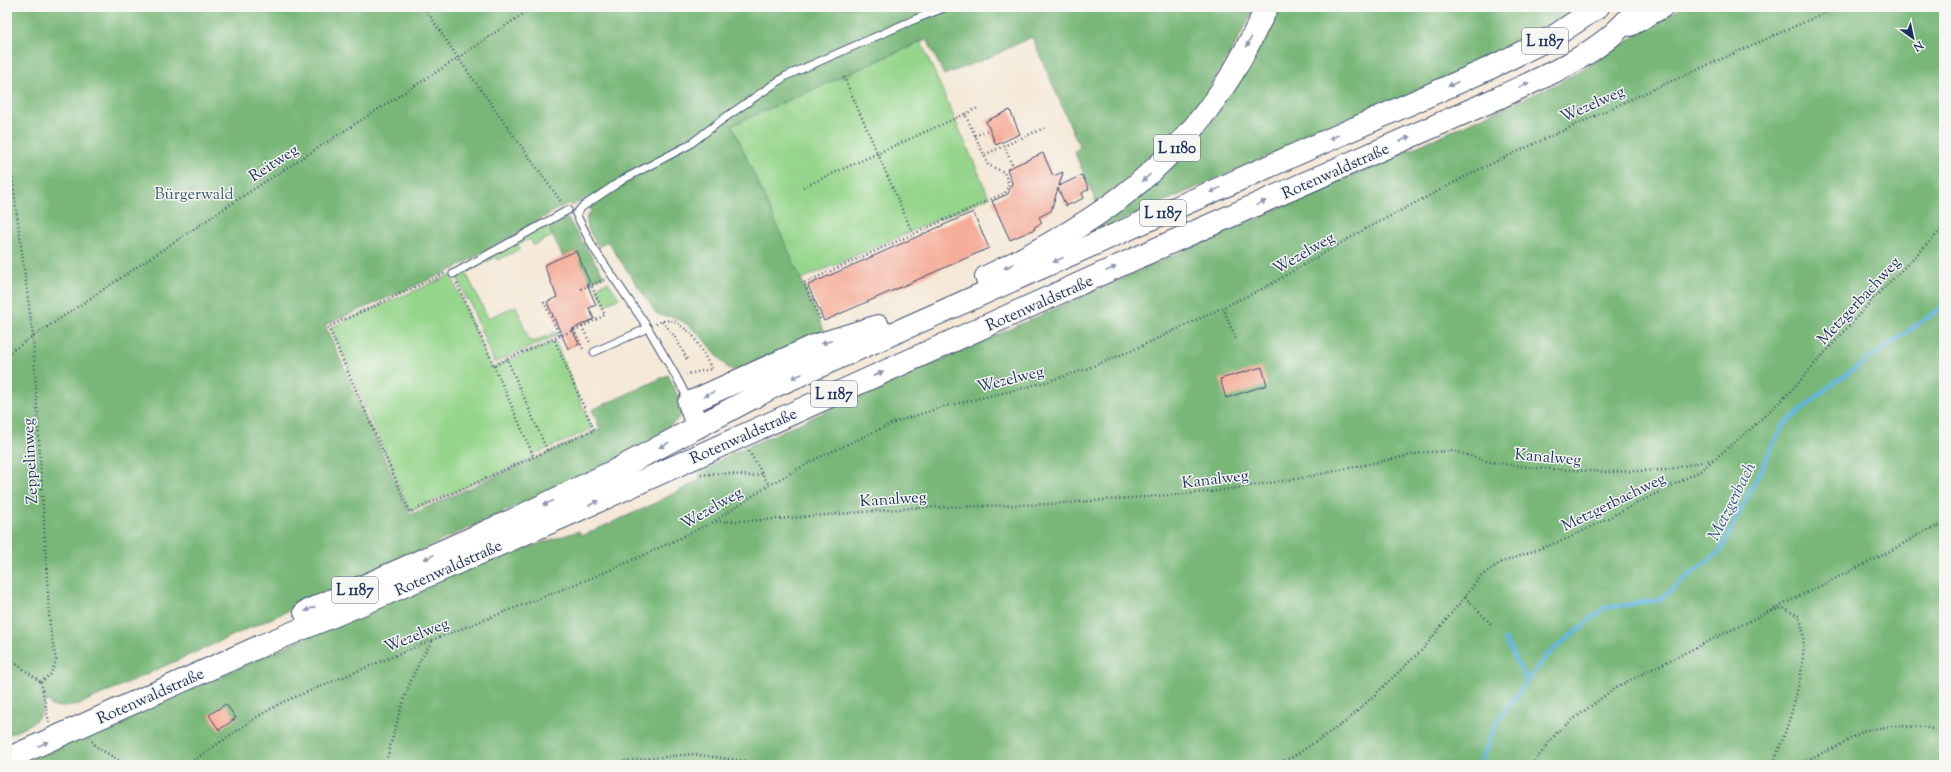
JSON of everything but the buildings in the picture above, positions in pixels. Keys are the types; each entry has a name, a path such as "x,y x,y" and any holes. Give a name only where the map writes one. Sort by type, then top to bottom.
{"highway":[{"name":"L 1180","path":"837,359 878,326 966,286 1043,248 1105,210 1147,178 1189,134 1220,93 1233,73 1267,7"},
{"name":"Rotenwaldstraße","path":"7,744 508,522 614,471 775,386 1488,69 1552,37 1598,7"},
{"name":"Rotenwaldstraße","path":"7,760 263,645 374,599 565,516 1174,241 1498,98 1572,61 1612,35 1641,7"},
{"path":"1612,35 1662,7"},
{"path":"690,403 814,346 878,326"},
{"name":"Rotenwaldstraße","path":"690,403 698,426"}],"lane":[{"path":"690,403 648,328 594,249 577,219 576,214 582,207 624,179 689,145 723,119 786,76 944,8"},
{"path":"453,274 556,215 568,210"},
{"path":"594,352 648,328"}],"path":[{"path":"424,7 458,58 568,210"},
{"name":"Reitweg","path":"7,354 243,196 458,58 533,7"},
{"name":"Wezelweg","path":"187,765 256,717 283,702 435,639 615,568 713,522 768,485 818,458 893,423 942,407 1016,390 1084,370 1135,349 1223,308 1305,266 1405,207 1480,169 1627,101 1838,7"},
{"path":"844,77 913,234"},
{"path":"803,187 978,108"},
{"path":"820,319 804,283 1005,193 1009,184 1004,172 988,165 965,114"},
{"path":"984,155 1046,127"},
{"path":"975,136 988,130"},
{"name":"Zeppelinweg","path":"7,138 33,337 50,620 56,660 51,674 41,682"},
{"path":"1004,145 1012,165"},
{"name":"Metzgerbachweg","path":"1273,765 1293,757 1348,720 1423,649 1481,576 1500,563 1569,538 1700,471 1715,459 1746,433 1789,393 1874,298 1944,227"},
{"path":"534,457 452,271 328,327 410,512 534,457 547,450 594,430 554,339"},
{"path":"494,366 605,316 591,285 581,289"},
{"path":"544,302 560,336"},
{"path":"1223,308 1236,339"},
{"path":"648,328 661,321 673,320 692,334 712,369 689,372 677,378"},
{"path":"661,321 678,341 688,362"},
{"path":"574,330 583,349 591,345 582,327"},
{"path":"507,359 547,450"},
{"path":"748,450 768,485"},
{"name":"Kanalweg","path":"713,522 764,520 912,508 1051,504 1210,492 1302,478 1426,452 1454,451 1490,462 1536,468 1606,472 1666,470 1715,459"},
{"path":"704,475 719,473 752,476 762,474"},
{"path":"1532,765 1558,731 1616,687 1885,554 1926,531 1944,524"},
{"path":"1465,597 1492,625"},
{"path":"1767,612 1783,608 1799,616 1804,629 1804,660 1786,730 1773,765"},
{"path":"384,765 411,683 422,656 435,639"},
{"path":"7,657 41,682 50,725"},
{"path":"1796,765 1842,744 1865,730 1893,726 1924,727 1944,732"},
{"path":"80,727 97,747 126,765"},
{"path":"605,765 625,761 692,754 774,765"}],"green space":[{"name":"Bürgerwald","path":"7,7 1255,7 1235,46 1213,83 1175,135 1153,158 1097,204 1074,151 1080,148 1032,37 988,58 944,75 927,39 732,125 826,335 737,369 731,370 728,368 704,340 684,322 674,317 656,313 607,241 599,247 588,228 587,215 592,211 584,199 572,206 567,204 454,269 325,325 410,515 600,429 592,410 668,375 682,405 683,412 678,419 661,433 613,462 299,606 82,703 59,707 51,706 49,701 43,703 43,709 36,720 31,724 7,735"},
{"path":"1277,7 1583,7 1568,17 1494,57 1081,238 1122,211 1151,187 1182,158 1209,125"},
{"path":"1682,7 1944,7 1944,765 17,765 469,566 579,531 581,536 645,508 700,480 699,472 731,454 1554,85 1591,64"},
{"path":"921,42 989,197 800,280 732,125"},
{"path":"564,216 568,219 604,276 590,282 576,251 563,257 547,224"},
{"path":"547,224 553,236 533,245 530,239 518,244 520,249 498,260 496,257 466,273 488,318 516,306 529,340 533,342 556,332 558,335 494,363 469,300 467,300 456,275"},
{"path":"451,275 491,368 555,341 592,429 532,455 533,458 410,511 331,327"},
{"path":"608,282 619,298 605,305 597,288"}],"waterway":[{"name":"Metzgerbach","path":"1479,765 1498,720 1547,655 1604,608 1659,600 1721,550 1782,427 1827,388 1944,306"},
{"path":"1505,639 1527,681"}]}
